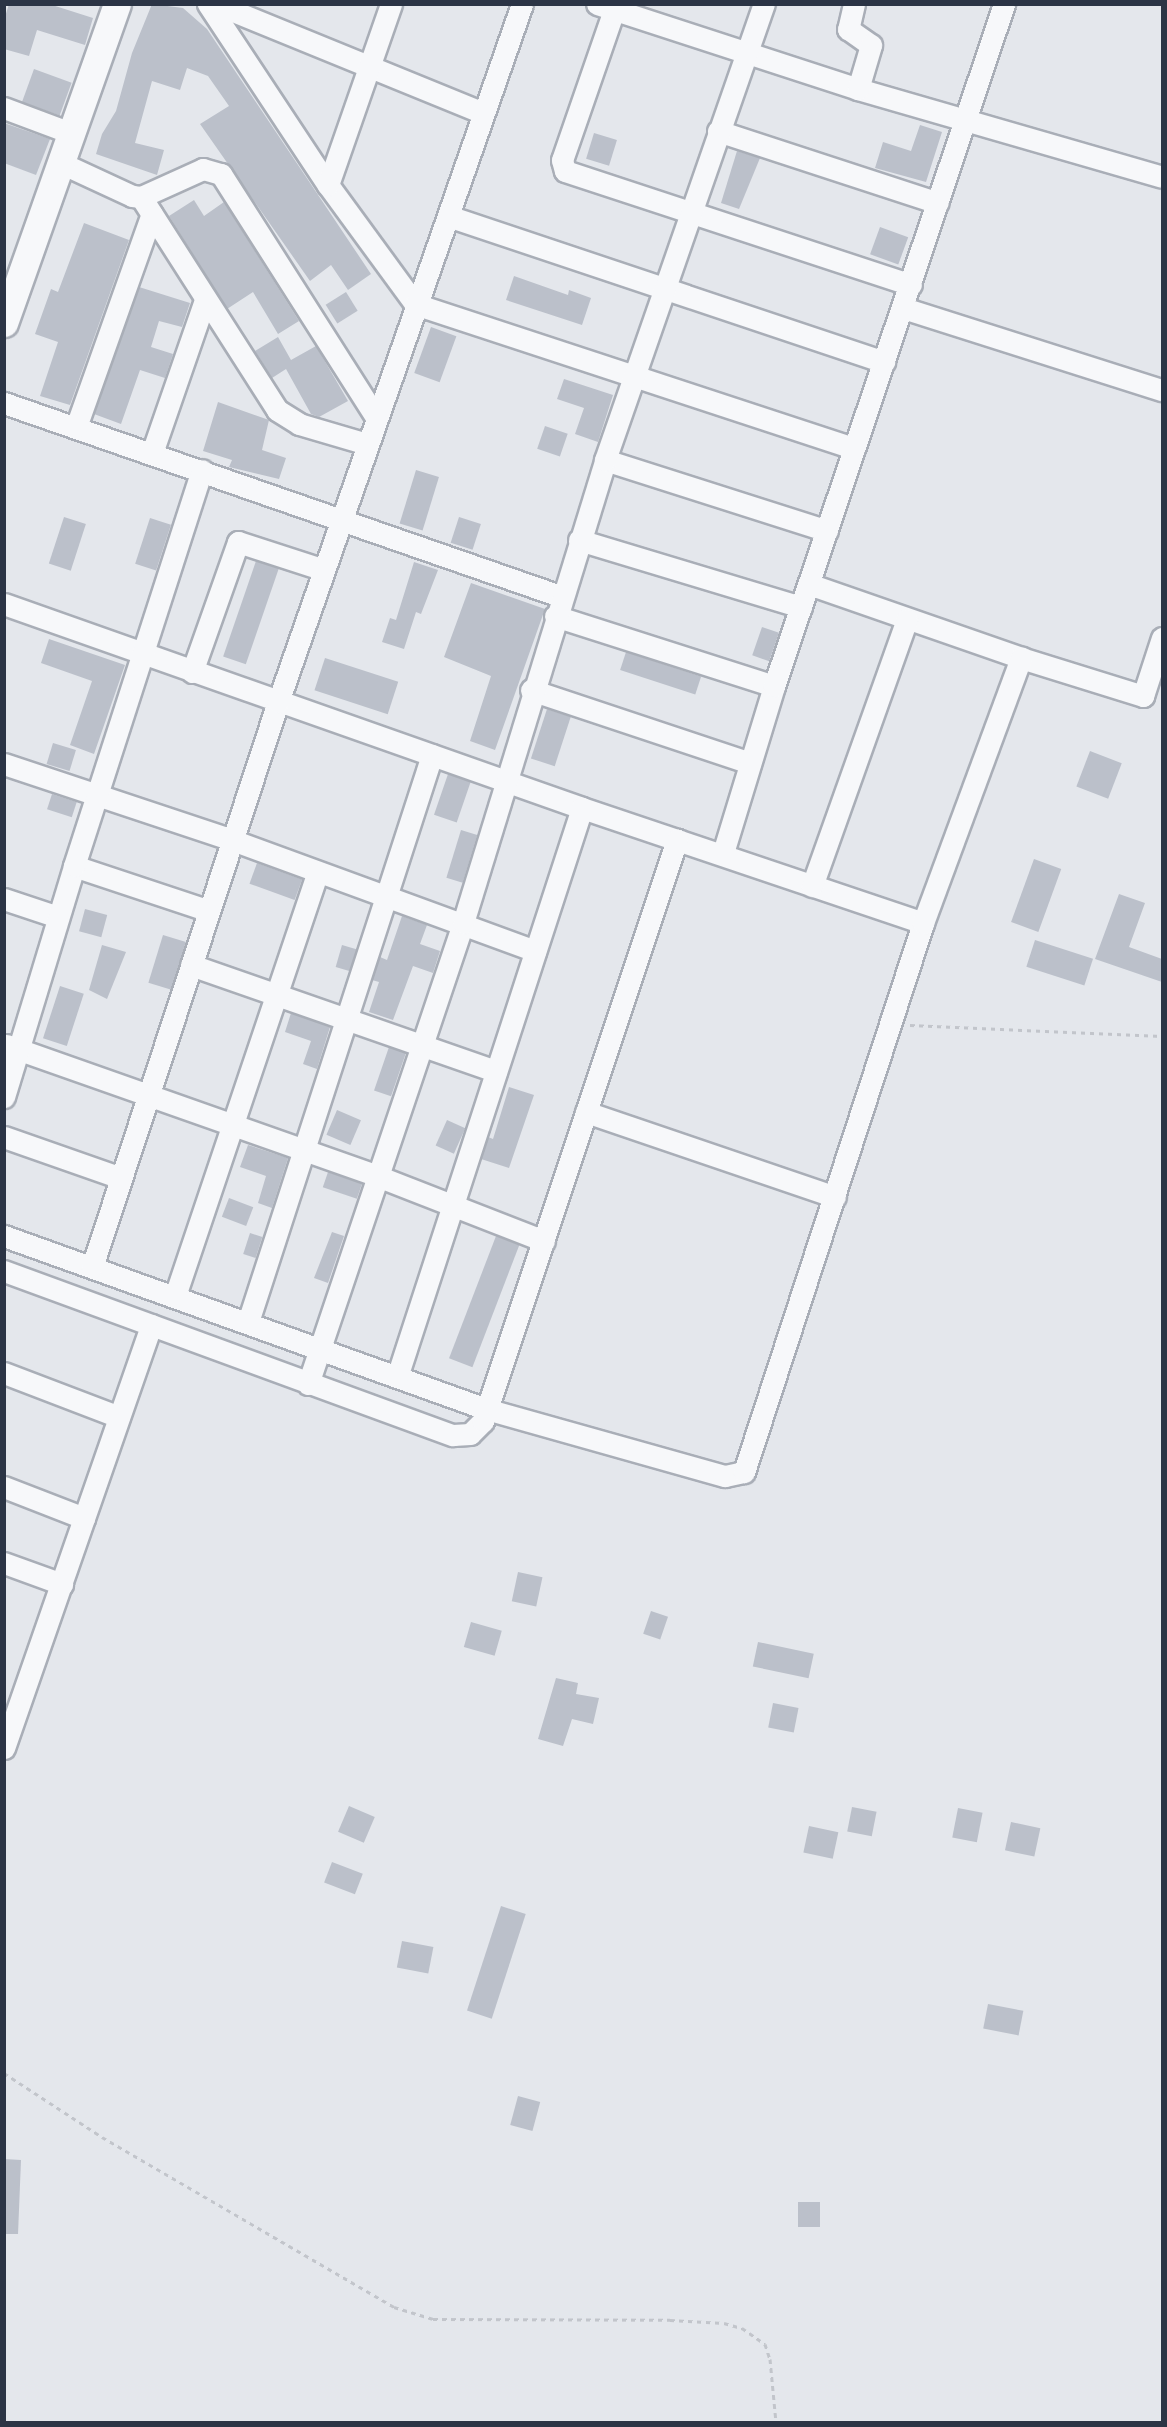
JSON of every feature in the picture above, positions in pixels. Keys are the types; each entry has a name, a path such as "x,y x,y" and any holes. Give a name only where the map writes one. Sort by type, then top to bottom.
{"street":[{"path":"328,185 391,4"},
{"path":"92,1267 278,702 415,304 522,4"},
{"path":"308,1384 380,1177 463,923 531,690 605,460 689,213 764,4"},
{"path":"854,4 848,29 871,45 858,89"},
{"path":"723,853 774,686 967,122 1004,4"},
{"path":"7,308 116,5"},
{"path":"216,5 483,113"},
{"path":"216,5 328,185 415,304 633,378 854,448"},
{"path":"911,285 689,213 562,167 605,7 747,55 858,89 1162,177"},
{"path":"4,108 71,133"},
{"path":"718,131 938,203"},
{"path":"61,163 146,205 277,410 299,424 367,444"},
{"path":"76,427 146,205 203,169 221,174 376,417"},
{"path":"448,216 884,362"},
{"path":"152,453 205,300"},
{"path":"903,308 1162,390"},
{"path":"4,403 341,520 557,606 774,686"},
{"path":"605,460 827,531"},
{"path":"4,1097 11,1047 58,918 202,470"},
{"path":"579,540 801,607"},
{"path":"192,672 238,542 324,570"},
{"path":"809,584 1021,658 1143,696 1162,638"},
{"path":"4,604 143,655 582,808 723,853 923,923"},
{"path":"812,886 907,619"},
{"path":"4,1236 486,1409 725,1476 744,1472 923,923 1021,658"},
{"path":"531,690 750,763"},
{"path":"248,1322 432,755"},
{"path":"4,764 232,840 535,951"},
{"path":"397,1377 582,808"},
{"path":"4,1271 308,1384 453,1435 463,1437 476,1429 486,1409 544,1241 677,840"},
{"path":"74,866 209,911"},
{"path":"175,1296 318,872"},
{"path":"4,899 58,918"},
{"path":"191,965 496,1071"},
{"path":"11,1047 233,1128 380,1177 544,1241"},
{"path":"586,1112 835,1197"},
{"path":"4,1137 121,1178"},
{"path":"4,1748 151,1325"},
{"path":"4,1373 119,1417"},
{"path":"4,1487 84,1518"},
{"path":"4,1563 62,1584"}],"path":[{"path":"891,1024 1162,1036"},
{"path":"4,2073 122,2149 394,2307 433,2319 670,2320 724,2323 742,2328 765,2344 770,2359 776,2422"}],"building":[{"path":"9,4 49,4 93,18 85,45 37,30 29,56 4,49 4,20"},
{"path":"152,4 183,8 207,29 371,274 348,290 331,265 310,281 200,124 229,106 208,76 187,68 180,90 152,81 135,143 164,150 157,175 96,154 102,134 116,111 132,53"},
{"path":"34,69 72,83 60,116 22,102"},
{"path":"4,123 50,139 36,175 4,163"},
{"path":"920,125 942,132 926,182 875,168 883,142 911,151"},
{"path":"594,133 617,140 609,166 586,159"},
{"path":"737,151 760,158 739,209 721,203"},
{"path":"194,200 204,216 224,202 299,321 278,334 253,292 227,309 169,216"},
{"path":"84,223 129,240 70,405 40,396 58,342 35,334 51,289 58,292"},
{"path":"880,227 908,237 898,265 870,254"},
{"path":"514,276 568,295 569,290 591,298 582,325 506,300"},
{"path":"139,287 190,303 182,327 159,321 151,347 173,354 165,378 140,370 121,424 94,414"},
{"path":"346,292 358,311 337,323 326,305"},
{"path":"431,327 456,336 440,382 414,373"},
{"path":"278,337 291,360 316,346 348,401 319,417 311,414 286,369 272,378 255,351"},
{"path":"564,379 613,395 598,442 575,434 584,408 557,399"},
{"path":"218,402 269,420 262,450 286,458 279,479 229,467 232,460 203,451"},
{"path":"545,426 568,434 560,457 537,449"},
{"path":"416,470 439,477 423,531 400,524"},
{"path":"64,517 86,524 71,571 49,564"},
{"path":"459,517 481,524 473,550 451,543"},
{"path":"150,518 171,525 156,570 135,564"},
{"path":"256,561 279,569 246,664 223,656"},
{"path":"414,562 438,570 421,614 416,612 404,649 382,642 390,618 396,620"},
{"path":"471,583 545,609 495,750 470,741 491,676 444,657"},
{"path":"762,627 779,633 769,661 752,655"},
{"path":"49,639 125,665 94,754 70,745 92,681 41,663"},
{"path":"626,652 701,676 695,694 620,670"},
{"path":"325,658 398,682 388,714 314,690"},
{"path":"547,709 571,717 555,766 531,758"},
{"path":"53,743 76,750 70,771 47,764"},
{"path":"1090,751 1122,763 1108,799 1076,786"},
{"path":"448,774 471,782 457,822 434,815"},
{"path":"52,794 77,802 72,817 47,809"},
{"path":"461,830 477,835 463,883 446,878"},
{"path":"1034,859 1061,869 1038,932 1011,922"},
{"path":"257,863 302,879 295,900 249,884"},
{"path":"1119,894 1145,903 1129,947 1162,959 1162,982 1095,959"},
{"path":"85,909 107,915 101,937 79,931"},
{"path":"402,916 427,925 420,944 440,951 433,973 413,966 393,1020 369,1012 379,982 372,980 380,957 387,960"},
{"path":"163,935 186,942 171,990 148,983"},
{"path":"1035,940 1093,959 1084,985 1026,967"},
{"path":"102,945 126,952 107,999 89,990"},
{"path":"342,945 356,949 350,971 336,967"},
{"path":"60,986 84,994 67,1046 43,1038"},
{"path":"291,1013 330,1027 317,1069 303,1064 311,1041 285,1032"},
{"path":"389,1047 406,1053 391,1096 374,1090"},
{"path":"509,1087 534,1095 509,1168 481,1159 488,1137 493,1139"},
{"path":"337,1110 361,1120 350,1145 326,1135"},
{"path":"447,1120 465,1128 454,1154 436,1146"},
{"path":"248,1145 288,1158 272,1208 258,1203 266,1176 240,1167"},
{"path":"328,1172 362,1184 357,1199 323,1187"},
{"path":"229,1198 253,1207 246,1226 222,1217"},
{"path":"332,1232 344,1236 328,1283 314,1278"},
{"path":"250,1233 262,1237 256,1258 243,1254"},
{"path":"496,1236 519,1245 472,1367 449,1358"},
{"path":"518,1572 542,1577 536,1607 512,1601"},
{"path":"651,1611 668,1617 660,1640 643,1634"},
{"path":"471,1622 502,1631 495,1656 464,1647"},
{"path":"758,1642 814,1654 809,1678 753,1666"},
{"path":"556,1678 578,1683 576,1694 599,1698 593,1724 572,1719 563,1746 538,1739"},
{"path":"773,1703 799,1708 794,1733 768,1728"},
{"path":"349,1806 375,1817 364,1843 338,1832"},
{"path":"852,1807 877,1812 872,1836 847,1832"},
{"path":"958,1808 983,1813 977,1842 952,1837"},
{"path":"1011,1822 1040,1828 1034,1857 1005,1850"},
{"path":"809,1826 838,1832 833,1859 803,1852"},
{"path":"332,1862 363,1874 355,1894 324,1883"},
{"path":"501,1906 526,1914 492,2019 467,2011"},
{"path":"402,1941 433,1947 428,1974 397,1968"},
{"path":"988,2004 1023,2011 1019,2035 983,2029"},
{"path":"518,2096 540,2102 532,2131 510,2125"},
{"path":"4,2159 21,2160 18,2234 4,2234"},
{"path":"798,2202 820,2202 820,2227 798,2227"}]}
